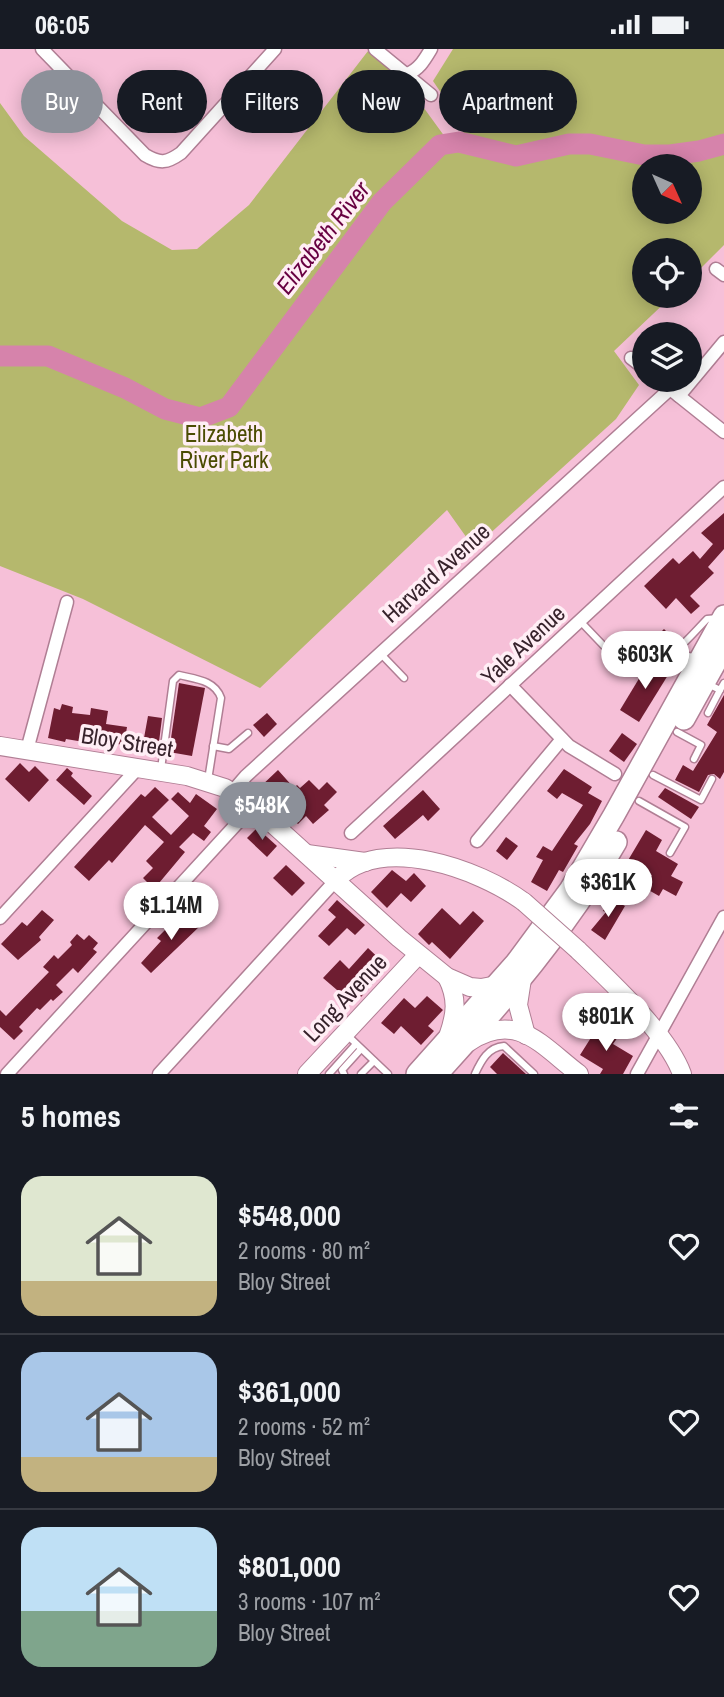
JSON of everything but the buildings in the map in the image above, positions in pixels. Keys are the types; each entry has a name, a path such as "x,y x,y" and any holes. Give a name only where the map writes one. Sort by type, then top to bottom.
{"highway":[{"path":"437,1074 452,1046 531,944 579,876 724,617"},
{"path":"417,1074 452,1046 522,979 586,893 677,732 716,685 724,647"}],"street":[{"path":"42,49 145,155 156,162 168,162 181,153 275,49"},
{"path":"375,49 402,70"},
{"path":"415,70 432,49"},
{"path":"425,90 431,95"},
{"name":"Harvard Avenue","path":"702,364 724,342"},
{"path":"674,392 724,432"},
{"name":"Harvard Avenue","path":"233,791 380,653 674,392"},
{"name":"Yale Avenue","path":"351,833 724,487"},
{"path":"27,750 67,602"},
{"path":"510,685 562,740 586,758 615,774"},
{"path":"477,841 562,740"},
{"name":"Bloy Street","path":"1,747 161,772 208,782 233,791 254,806 418,955 447,977 470,987 497,985"},
{"path":"0,918 138,768"},
{"path":"7,1074 254,806"},
{"path":"307,854 365,862"},
{"path":"159,1074 336,880 348,869 383,859 407,859 452,866 491,882 524,902 578,950 659,1034 682,1074"},
{"path":"637,1074 724,916"},
{"name":"Long Avenue","path":"307,1074 354,1042 418,955"},
{"path":"447,977 456,1003 452,1046 495,1029 509,1028 526,1035 569,1070"},
{"path":"522,979 518,1005 526,1035"}],"lane":[{"path":"580,621 622,665 652,662 675,653 707,619 724,617"},
{"path":"380,653 404,678"},
{"path":"675,653 700,659"},
{"path":"161,772 173,681 179,675 206,681 218,690 220,698 208,782"},
{"path":"708,713 716,685"},
{"path":"677,732 701,745 694,759"},
{"path":"213,746 229,749 248,733"},
{"path":"653,775 701,800 712,779"},
{"path":"639,800 685,827 670,853"},
{"path":"354,1042 388,1074"},
{"path":"344,1074 342,1070 354,1042"},
{"path":"329,1074 354,1042"},
{"path":"475,1074 488,1052 503,1046 534,1074"},
{"path":"361,1074 374,1061"}],"green space":[{"name":"Elizabeth River Park","path":"453,49 724,49 724,245 702,267 702,238 632,238 632,308 659,308 645,322 632,322 632,334 614,351 632,375 632,392 634,392 616,419 474,548 447,510 260,688 83,599 0,566 0,103 24,136 122,221 172,250 197,249 249,205 305,133 323,133 323,109 337,91 337,133 425,133 425,110 439,129 439,133 442,133 453,148 462,133 577,133 577,70 440,70"},
{"name":"Elizabeth River Park","path":"368,51 391,70 353,70"},
{"name":"Elizabeth River Park","path":"439,71 439,90 433,81"}],"waterway":[{"name":"Elizabeth River","path":"0,356 48,356 125,388 165,409 200,418 229,407 382,202 440,145 459,142 516,156 569,144 590,144 644,155 670,155 724,144"}]}
